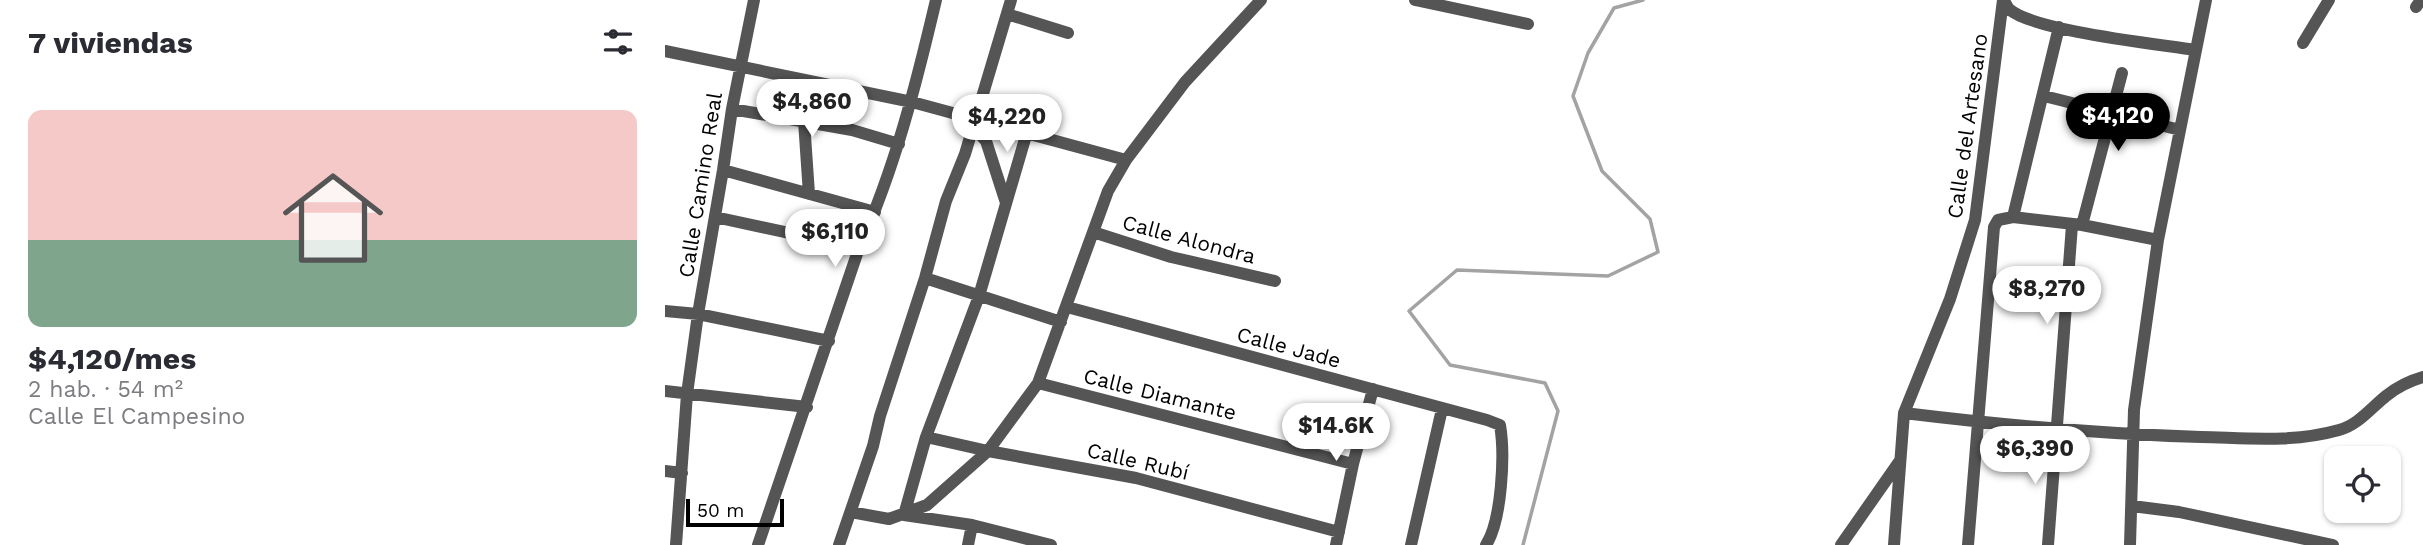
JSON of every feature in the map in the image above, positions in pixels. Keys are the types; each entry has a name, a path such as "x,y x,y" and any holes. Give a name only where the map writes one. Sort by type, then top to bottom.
{"street":[{"name":"Calle Camino Real","path":"675,545 687,394 698,314 731,109 754,0"},
{"path":"758,545 807,407 859,247 875,212 899,144 912,102 936,0"},
{"path":"839,545 873,446 946,201 974,124 1010,0"},
{"path":"851,512 889,519 927,505 988,451 1038,383 1108,191 1126,160 1185,82 1261,0"},
{"path":"1415,0 1528,24"},
{"path":"2003,0 2009,9 2023,17 2059,27 2195,50"},
{"name":"Calle del Artesano","path":"1893,545 1904,413 1950,299 1975,220 2003,0"},
{"path":"2130,545 2133,435 2158,240 2206,0"},
{"path":"2303,43 2329,0"},
{"path":"1007,14 1068,33"},
{"path":"2013,217 2059,27"},
{"path":"665,51 912,102 974,124 1027,132 1126,160"},
{"path":"2048,545 2056,429 2077,225 2122,73"},
{"path":"2044,96 2181,130"},
{"path":"731,109 852,130 899,144"},
{"path":"804,121 809,194"},
{"path":"974,124 986,141 1006,203"},
{"path":"904,515 926,437 979,296 1027,132"},
{"path":"723,170 875,212"},
{"path":"715,217 859,247"},
{"path":"1968,545 1991,234 1998,220 2013,217 2077,225 2158,240"},
{"name":"Calle Alondra","path":"1093,232 1171,257 1275,281"},
{"path":"925,278 1061,323"},
{"name":"Calle Jade","path":"1067,307 1500,425 1503,444 1497,514 1486,545"},
{"path":"665,311 698,314 829,341"},
{"path":"1904,413 2133,435 2280,440 2314,437 2343,429 2406,383 2423,377"},
{"name":"Calle Diamante","path":"1038,383 1353,464"},
{"path":"1338,539 1353,464 1373,389"},
{"path":"665,391 807,407"},
{"path":"1411,545 1442,409"},
{"name":"Calle Rubí","path":"926,437 1136,478 1338,539"},
{"path":"1841,545 1899,462"},
{"path":"665,471 682,473"},
{"path":"2132,506 2179,512 2333,545"},
{"path":"904,515 972,526 1051,545"},
{"path":"968,545 972,526"}],"waterway":[{"path":"1523,545 1558,411 1545,383 1450,365 1409,311 1457,270 1608,276 1658,252 1650,219 1602,171 1573,96 1588,53 1614,8 1643,0"}]}
